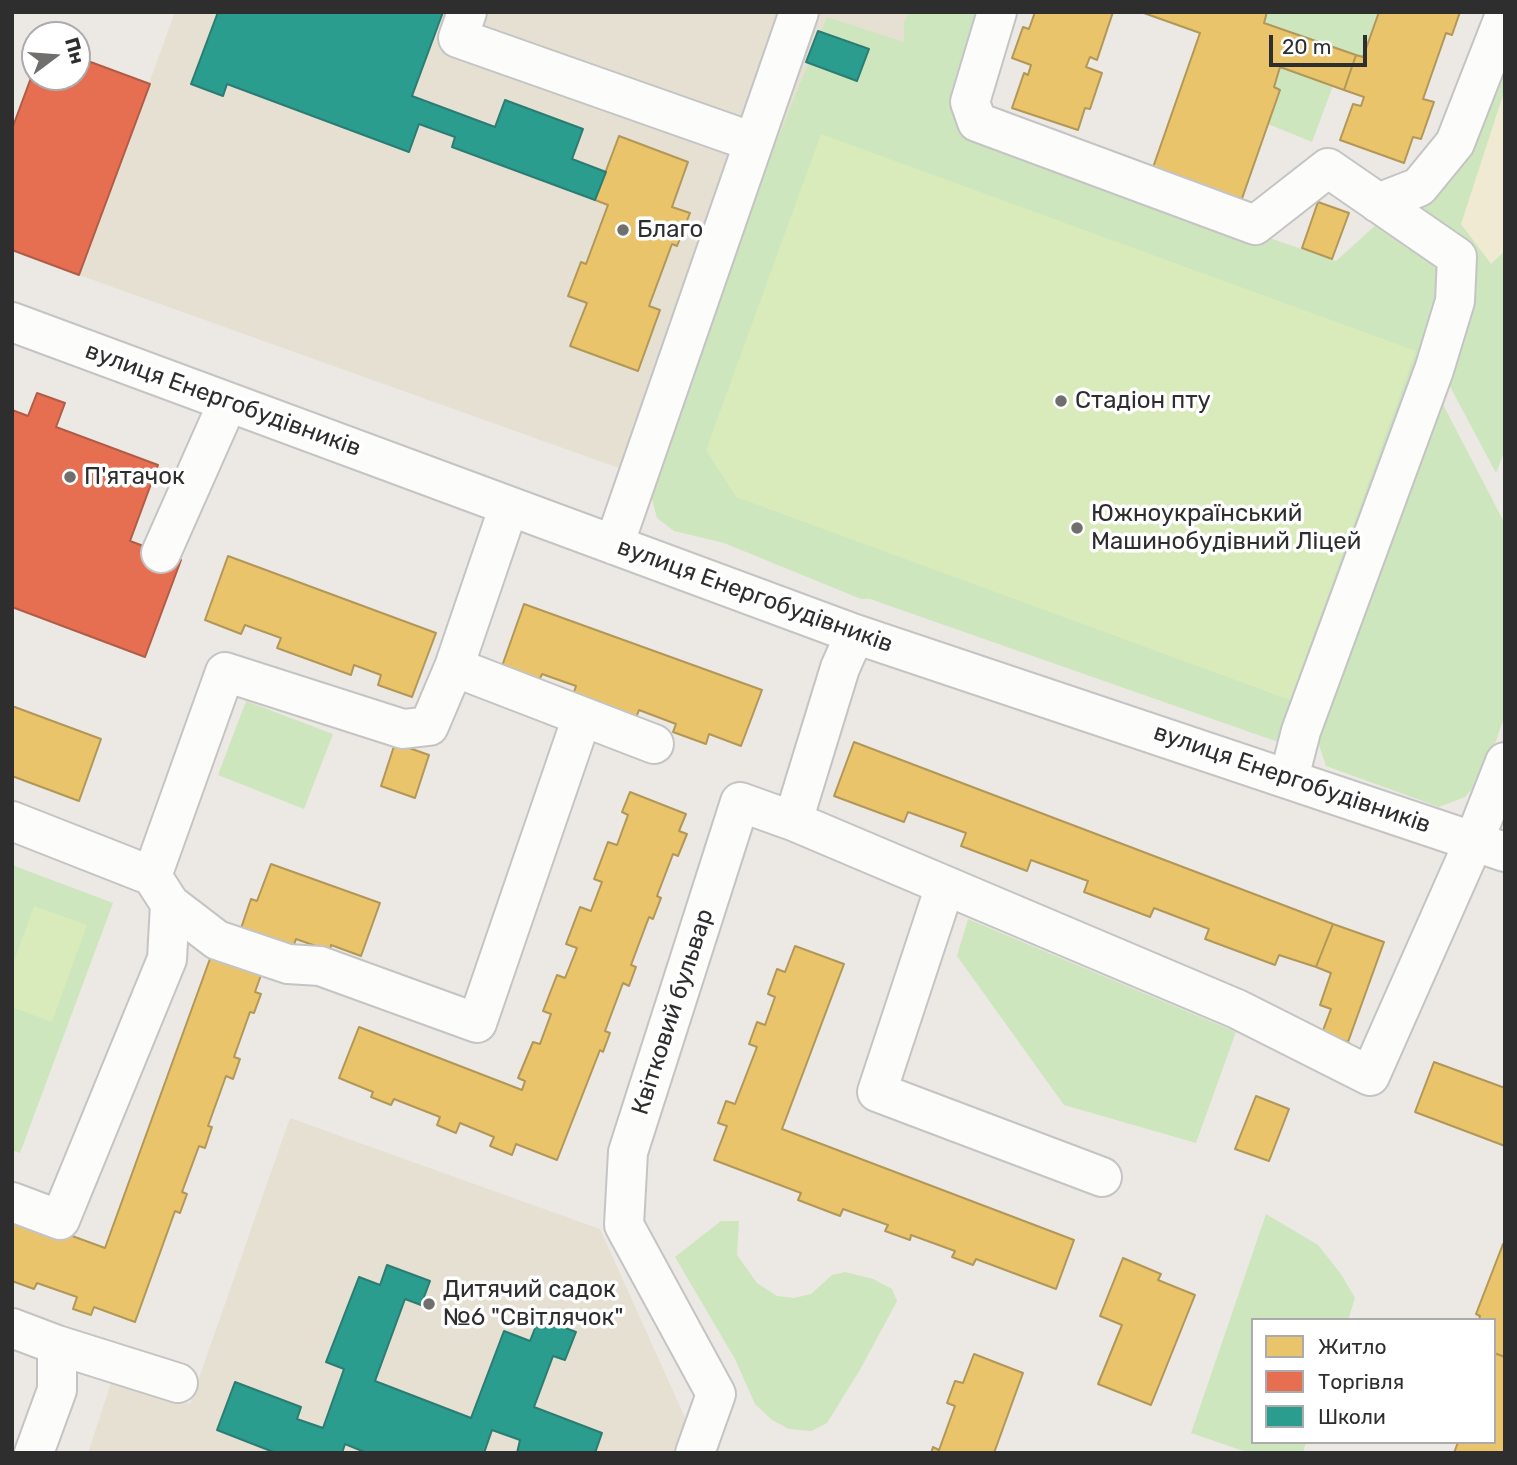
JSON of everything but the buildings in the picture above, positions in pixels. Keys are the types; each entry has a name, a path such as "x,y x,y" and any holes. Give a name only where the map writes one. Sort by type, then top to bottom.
{"street":[{"path":"467,12 458,38 753,142"},
{"path":"614,545 799,12"},
{"path":"997,12 970,102 977,122 1255,225 1328,168 1457,257 1455,301 1301,731 1289,778"},
{"path":"1378,202 1419,187 1455,143 1505,15"},
{"name":"вулиця Енергобудівників","path":"12,322 855,634 1490,846"},
{"path":"162,553 228,402"},
{"path":"12,1202 60,1220 167,959 161,890 225,672 403,729 429,726 454,667 509,506"},
{"path":"855,634 840,668 793,821 1237,1009 1370,1076 1490,846 1505,762"},
{"path":"454,667 654,744"},
{"path":"12,821 161,890 217,940 288,964 320,965 477,1023 582,717"},
{"name":"Квітковий бульвар","path":"695,1453 716,1394 624,1225 628,1152 740,802 793,821"},
{"path":"945,886 877,1092 1102,1177"},
{"path":"12,1328 178,1383"},
{"path":"34,1453 57,1390 57,1345"}],"shaded area":[{"name":"Южноукраїнський Машинобудівний Ліцей","path":"175,12 968,12 916,144 1301,712 79,275"},
{"name":"Дитячий садок №6 \"Світлячок\"","path":"290,1118 600,1229 688,1424 678,1453 88,1453 112,1380 190,1404"}],"green space":[{"name":"Стадіон пту","path":"911,12 1018,12 1001,28 970,102 1123,187 1336,261 1377,224 1449,271 1281,743 870,599 861,599 724,543 674,531 657,518 644,469 827,17 904,42 904,21"},
{"path":"1267,12 1379,12 1363,57 1264,23"},
{"path":"1505,41 1505,450 1496,473 1445,377 1476,265 1464,243 1409,206 1454,175"},
{"path":"1280,67 1333,86 1312,142 1268,124 1280,90 1274,87"},
{"name":"Стадіон пту","path":"821,134 1416,351 1290,700 736,497 706,450"},
{"path":"1436,391 1505,524 1505,715 1484,775 1465,797 1439,807 1326,766 1317,739"},
{"path":"246,701 333,734 304,809 218,775"},
{"path":"12,865 113,903 20,1153 12,1150"},
{"path":"34,906 87,925 52,1022 12,1007 12,967"},
{"path":"968,919 1236,1032 1196,1143 1064,1105 957,956"},
{"path":"1266,1214 1318,1245 1341,1274 1355,1298 1349,1318 1251,1318 1251,1444 1305,1444 1303,1453 1249,1453 1191,1433"},
{"path":"721,1221 739,1221 737,1255 757,1283 777,1296 794,1298 811,1294 832,1275 845,1272 873,1279 892,1289 897,1301 861,1368 827,1423 811,1431 789,1429 772,1420 755,1404 735,1359 675,1257"}],"sand":[{"path":"1505,89 1505,251 1491,264 1461,224"}],"place":[{"name":"Благо","path":"623,230"},
{"name":"Стадіон пту","path":"1061,401"},
{"name":"П'ятачок","path":"70,477"},
{"name":"Южноукраїнський Машинобудівний Ліцей","path":"1077,528"},
{"name":"Дитячий садок №6 \"Світлячок\"","path":"429,1304"}]}
